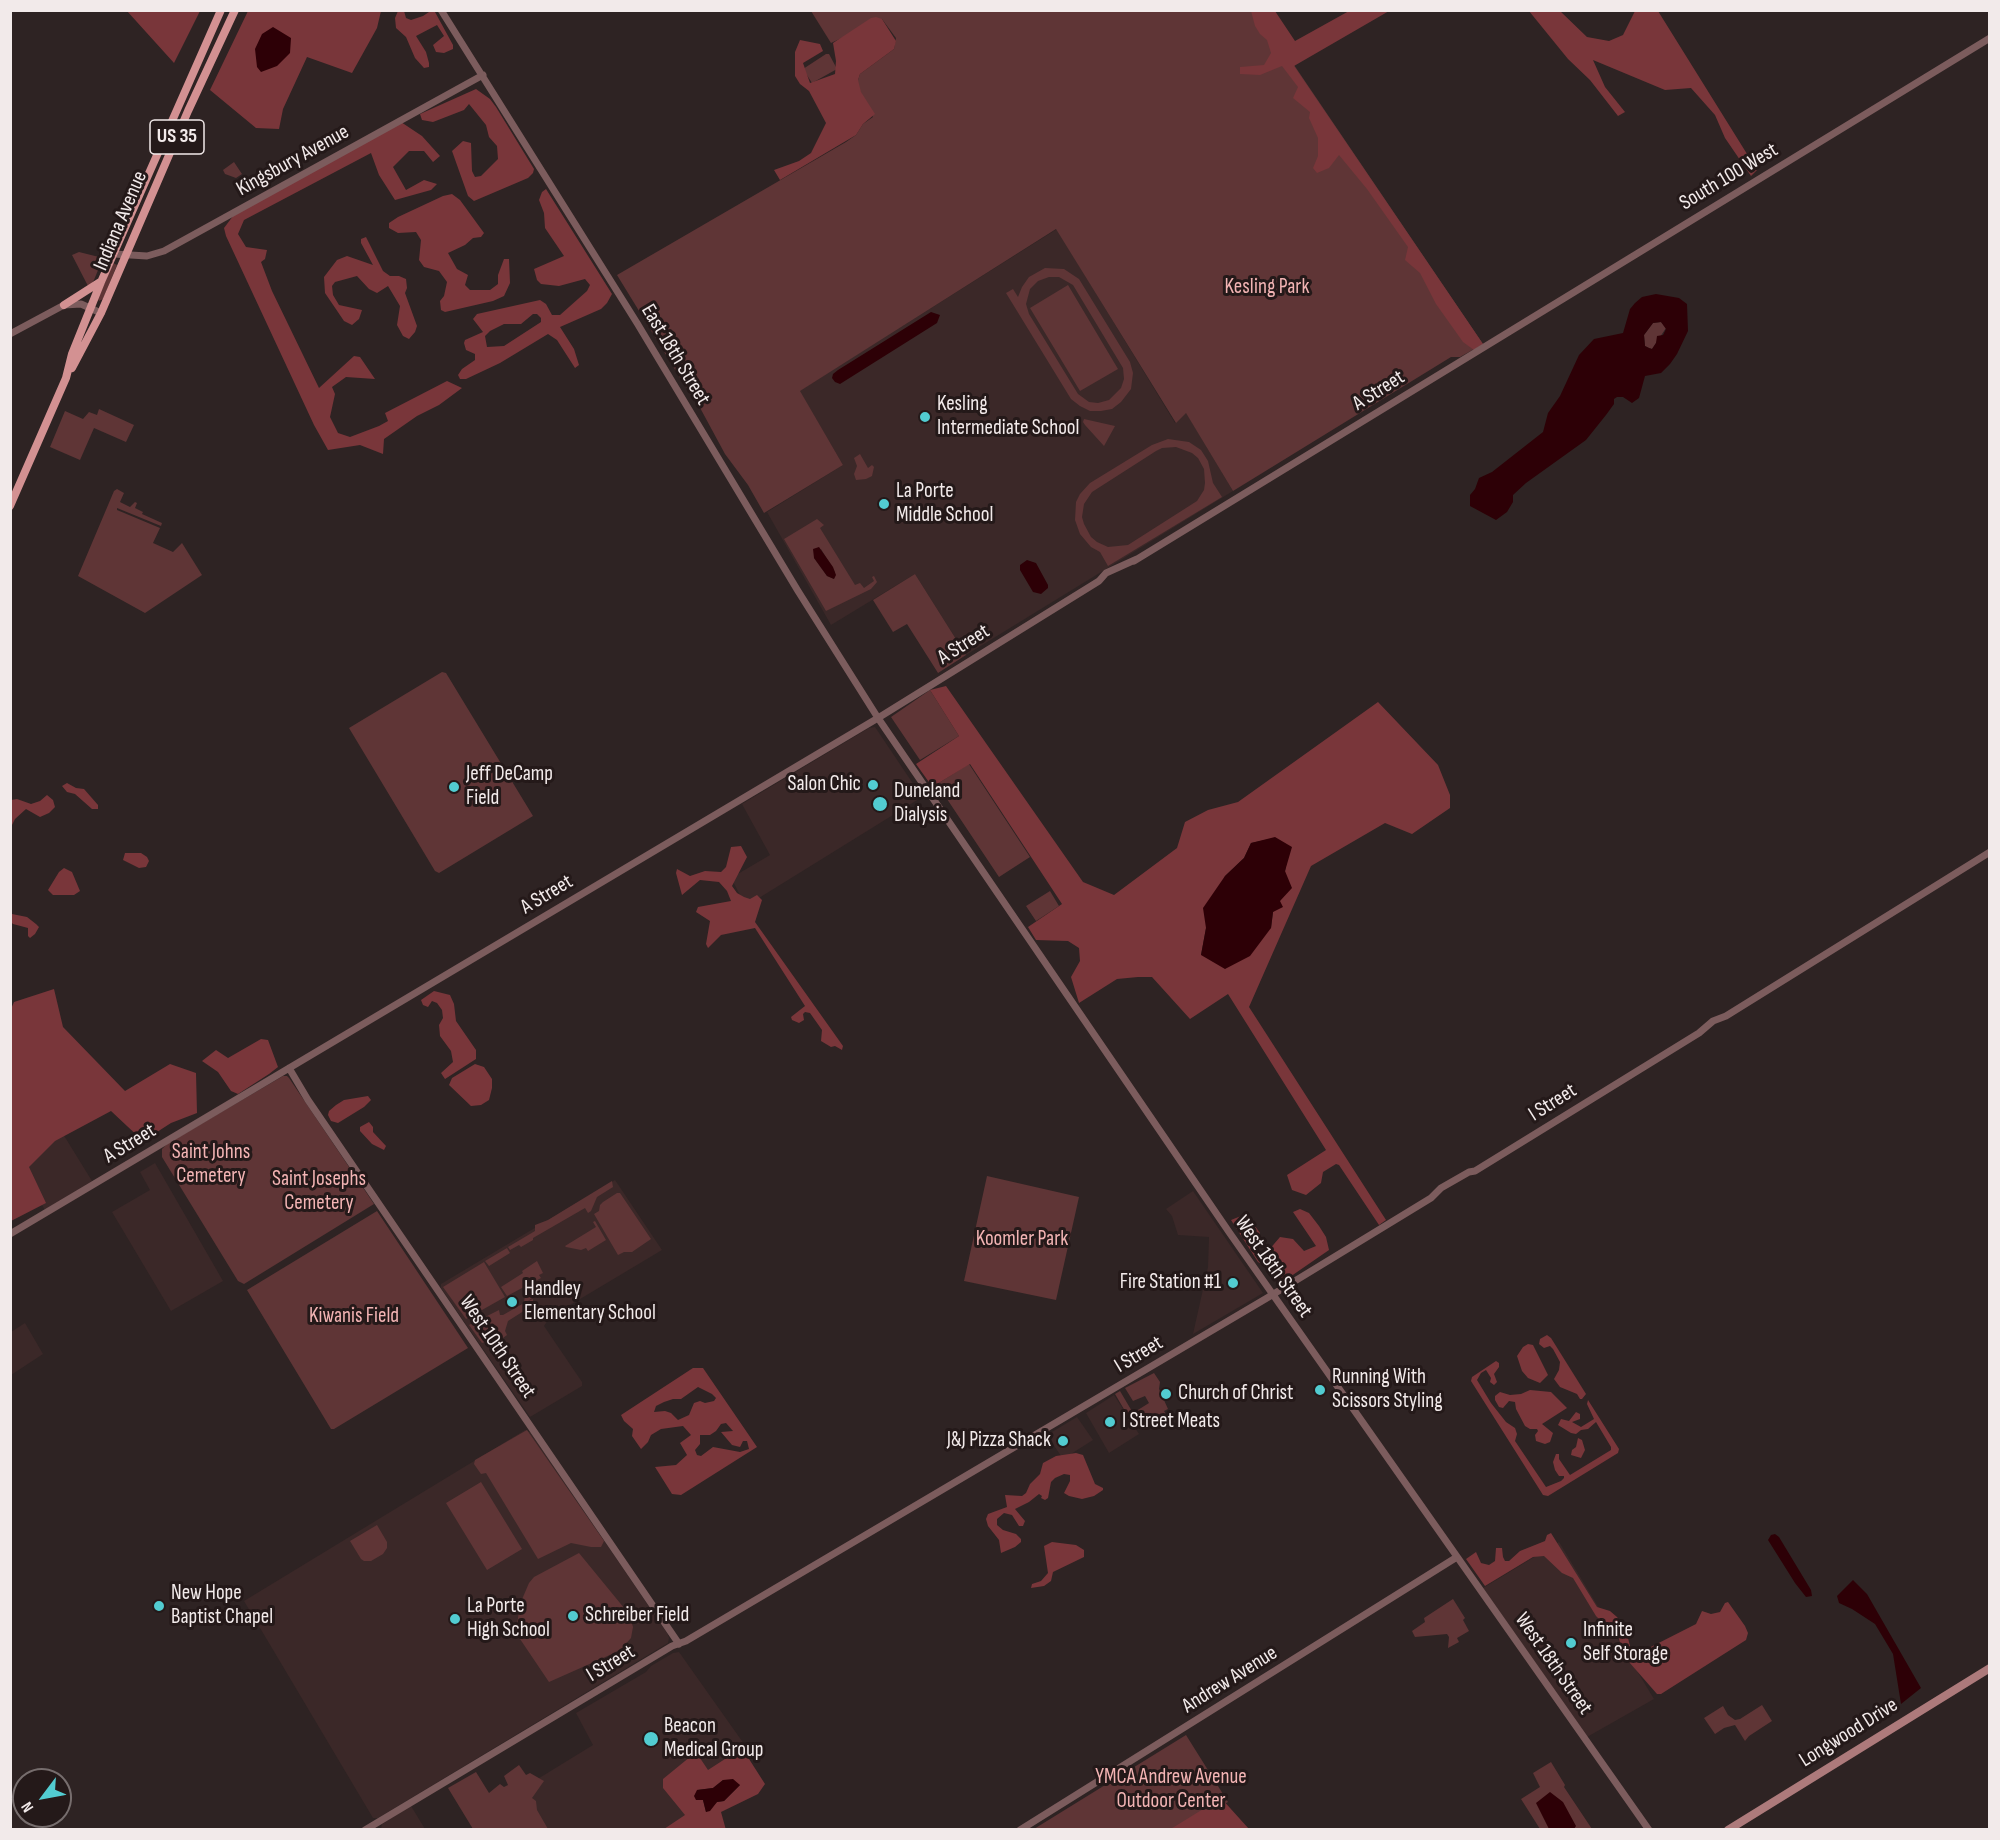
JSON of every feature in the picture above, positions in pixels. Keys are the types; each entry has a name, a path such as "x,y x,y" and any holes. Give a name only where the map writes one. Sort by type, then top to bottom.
{"main road":[{"name":"Indiana Avenue","path":"66,378 72,354 90,308 221,10"},
{"name":"Indiana Avenue","path":"10,506 66,378 101,313 235,10"},
{"path":"177,108 188,113"},
{"path":"64,305 101,282"},
{"name":"Longwood Drive","path":"1728,1830 1989,1668"}],"street":[{"name":"East 18th Street","path":"441,10 878,718"},
{"name":"South 100 West","path":"1486,345 1989,38"},
{"name":"Kingsbury Avenue","path":"114,254 147,256 164,251 483,75"},
{"path":"10,334 64,305 81,304 101,313"},
{"name":"A Street","path":"10,1234 878,718 1099,581 1113,569 1137,560 1486,345"},
{"name":"West 18th Street","path":"878,718 1273,1295 1649,1830"},
{"name":"I Street","path":"365,1830 1273,1295 1431,1198 1441,1188 1485,1165 1699,1033 1713,1021 1726,1016 1989,852"},
{"name":"West 10th Street","path":"289,1068 315,1110 679,1644"},
{"name":"Andrew Avenue","path":"1020,1830 1456,1557"}],"shaded area":[{"path":"127,11 200,11 174,63"},
{"path":"248,11 381,11 377,28 352,73 307,57 283,109 279,129 256,128 210,90"},
{"path":"398,11 404,11 406,18 411,20 429,12 435,12 453,49 444,53 436,52 433,45 444,36 437,25 416,36 426,52 429,63 429,67 424,68 415,58 406,37 396,28 395,18"},
{"path":"1251,11 1275,11 1295,41 1349,11 1389,11 1294,66 1483,344 1474,350 1463,342 1436,304 1420,273 1405,260 1408,247 1367,189 1339,155 1329,168 1317,173 1313,168 1318,156 1318,138 1309,118 1310,112 1293,98 1298,87 1282,66 1260,75 1240,74 1240,67 1264,65 1271,53 1267,40 1255,26"},
{"path":"1529,11 1560,11 1587,37 1609,41 1623,35 1635,11 1658,11 1757,170 1751,176 1725,138 1715,115 1691,88 1665,90 1593,60 1605,87 1625,112 1618,116 1590,80 1568,59"},
{"path":"876,17 882,19 896,41 894,49 860,74 858,80 861,92 875,114 863,124 856,135 780,180 774,170 799,161 811,153 826,123 809,91 800,84 795,76 795,52 800,40 820,44 823,51 803,63 810,83 835,74 836,61 833,43"},
{"path":"273,27 291,38 290,53 277,66 261,72 257,67 255,49 262,34"},
{"path":"476,89 490,99 496,107 534,169 528,178 474,201 468,196 452,151 463,141 471,143 472,171 475,177 481,176 498,159 497,146 489,137 486,125 469,104 464,110 433,122 422,120 420,114"},
{"path":"401,122 422,136 440,156 433,162 424,151 409,151 393,167 406,190 424,180 437,184 431,190 395,200 379,175 371,153 244,220 238,234 246,247 267,250 265,259 261,262 272,291 319,388 354,356 360,357 375,379 346,377 332,387 335,394 330,417 338,433 350,437 379,426 388,421 385,413 447,381 462,388 384,439 383,454 360,445 328,450 314,425 224,228 233,216"},
{"path":"546,189 612,294 601,309 560,327 574,349 579,365 575,368 557,340 548,334 500,363 466,379 460,379 458,375 462,369 475,360 475,354 466,350 465,340 483,332 473,319 477,314 540,300 546,304 552,315 560,315 587,291 590,285 585,279 559,286 541,284 537,280 534,269 564,256 545,228 544,213 539,200","holes":["533,314 537,314 541,322 504,346 487,347 485,336 490,331 504,324 521,324"]},
{"path":"452,194 460,200 484,233 481,237 473,238 465,245 448,253 457,269 468,275 465,285 470,290 490,290 498,284 498,275 504,259 509,259 510,283 504,296 493,301 445,312 441,310 440,301 444,296 447,282 439,271 424,267 419,260 421,240 416,232 398,233 389,228 389,223 443,196"},
{"path":"1057,229 1175,423 1186,412 1233,491 966,655 915,574 831,625 767,512 843,465 799,391"},
{"path":"366,237 383,271 390,276 406,279 405,293 417,326 409,339 403,336 397,325 400,306 388,286 377,293 369,289 357,276 335,282 332,286 333,295 339,305 362,310 359,319 352,325 344,321 325,293 324,277 337,260 347,256 373,265 361,243 361,239"},
{"path":"1656,294 1679,298 1687,304 1688,331 1670,364 1661,373 1645,376 1639,398 1632,403 1623,397 1614,399 1614,404 1586,440 1526,483 1513,495 1513,502 1507,512 1496,520 1470,506 1470,495 1479,478 1492,472 1543,432 1548,413 1560,396 1579,355 1594,339 1623,333 1630,309 1642,297","holes":["1661,322 1666,329 1663,335 1657,336 1652,349 1645,346 1644,335 1653,323"]},
{"path":"931,312 940,315 937,323 840,384 832,378 838,370"},
{"path":"819,547 833,567 836,575 834,579 827,576 814,558 813,549"},
{"path":"1027,560 1036,563 1048,585 1048,588 1041,594 1033,592 1020,570 1020,565"},
{"path":"946,686 1083,882 1114,895 1177,848 1185,822 1208,810 1238,802 1378,702 1438,765 1450,795 1450,808 1412,834 1385,823 1311,866 1249,1007 1386,1220 1379,1225 1339,1165 1336,1164 1323,1172 1321,1183 1306,1195 1292,1190 1287,1175 1326,1150 1228,994 1190,1019 1152,977 1117,979 1079,1003 1071,977 1080,961 1079,948 1068,941 1036,940 1028,927 1062,904 970,764 937,784 931,785 916,764 959,736 930,690","holes":["1275,838 1287,860 1280,901 1273,912 1271,928 1201,955 1206,928 1225,876 1244,858 1251,843"]},
{"path":"875,727 922,797 746,906 731,878 770,855 742,804 869,728"},
{"path":"67,783 84,789 98,805 98,809 92,809 75,794 67,792 62,786"},
{"path":"47,795 53,800 55,807 49,813 40,817 26,809 15,819 11,827 11,800 17,799 31,804"},
{"path":"1275,837 1292,847 1285,871 1292,888 1280,901 1283,907 1273,912 1271,928 1250,956 1225,969 1201,955 1206,928 1203,908 1225,876 1244,858 1251,843"},
{"path":"741,846 747,857 732,886 744,897 750,899 757,895 762,900 755,922 843,1046 842,1050 821,1041 822,1030 810,1013 805,1012 804,1020 799,1023 792,1020 791,1017 805,1006 755,928 721,935 708,948 706,944 710,921 696,912 698,907 731,901 727,891 719,882 700,880 682,895 677,869 690,876 705,871 721,872 726,867 731,847"},
{"path":"125,853 141,853 149,861 146,867 139,868 123,860"},
{"path":"64,868 72,872 80,891 74,895 53,895 48,890"},
{"path":"12,914 27,917 36,924 39,927 35,934 30,938 28,928 13,924"},
{"path":"54,989 63,1027 125,1091 170,1064 196,1073 197,1113 171,1123 143,1141 111,1111 55,1141 29,1167 46,1203 11,1221 11,1009 14,1002"},
{"path":"434,991 450,995 454,1004 456,1021 476,1050 476,1059 445,1079 441,1073 453,1062 451,1051 440,1036 439,1025 443,1018 442,1010 437,1003 432,1001 428,1007 423,1005 421,1000"},
{"path":"261,1039 268,1040 278,1067 238,1094 231,1091 218,1072 202,1061 216,1050 228,1058"},
{"path":"475,1064 484,1067 492,1079 492,1088 489,1100 481,1105 471,1106 449,1085 452,1078"},
{"path":"368,1096 371,1100 364,1107 338,1123 331,1121 329,1111 336,1105 344,1100"},
{"path":"369,1122 373,1127 373,1132 386,1146 384,1150 372,1144 360,1131 360,1127"},
{"path":"63,1134 92,1181 45,1210 16,1162"},
{"path":"155,1163 223,1281 171,1311 112,1212 150,1190 140,1172"},
{"name":"Handley Elementary School","path":"615,1180 662,1250 550,1317 544,1326 582,1382 582,1386 530,1417 441,1288 441,1284"},
{"path":"1193,1191 1263,1293 1193,1334 1208,1267 1209,1237 1178,1235 1172,1216 1166,1209"},
{"path":"1300,1209 1309,1213 1319,1226 1326,1237 1329,1250 1284,1281 1276,1281 1266,1266 1258,1262 1231,1220 1246,1214 1260,1233 1256,1244 1259,1256 1267,1260 1268,1251 1280,1237 1293,1239 1304,1251 1316,1246 1293,1212"},
{"path":"25,1323 43,1354 11,1375 11,1332"},
{"path":"1547,1335 1586,1394 1582,1399 1577,1394 1560,1387 1554,1379 1560,1362 1550,1346 1544,1348 1539,1344 1540,1339"},
{"path":"1528,1344 1533,1345 1548,1375 1540,1383 1528,1378 1522,1371 1517,1356"},
{"path":"1496,1361 1499,1367 1494,1374 1497,1382 1494,1385 1490,1382 1491,1378 1486,1370 1477,1380 1506,1422 1515,1428 1517,1434 1515,1441 1546,1487 1564,1478 1564,1476 1559,1476 1555,1470 1553,1462 1556,1454 1559,1454 1559,1459 1570,1475 1611,1450 1596,1422 1588,1429 1576,1434 1558,1425 1561,1419 1569,1421 1576,1412 1580,1414 1580,1419 1572,1422 1581,1427 1594,1419 1587,1404 1588,1400 1619,1449 1618,1453 1548,1496 1543,1495 1471,1381 1472,1377"},
{"path":"693,1368 703,1368 757,1447 681,1495 672,1494 655,1467 676,1465 687,1455 680,1443 691,1435 683,1426 661,1429 651,1435 641,1449 632,1436 633,1429 621,1415","holes":["698,1387 712,1394 716,1398 714,1401 694,1403 689,1415 678,1420 671,1413 654,1412 656,1406 673,1399 681,1399","726,1423 733,1431 721,1432 732,1445 740,1447 743,1441 747,1441 749,1449 740,1452 713,1447 701,1456 697,1455 695,1450 700,1444 700,1435 710,1435 721,1424"]},
{"path":"1530,1390 1551,1392 1567,1408 1542,1424 1553,1433 1550,1442 1545,1444 1536,1441 1537,1429 1525,1426 1515,1402 1509,1401 1503,1408 1499,1407 1495,1400 1495,1396 1500,1392 1510,1395"},
{"path":"1114,1395 1139,1434 1109,1453 1086,1413"},
{"path":"1077,1417 1093,1440 1063,1459 1047,1435"},
{"name":"La Porte High School","path":"525,1430 530,1432 667,1633 668,1643 378,1818 373,1818 244,1601"},
{"path":"1578,1438 1582,1440 1585,1450 1581,1458 1571,1455"},
{"path":"1076,1453 1083,1455 1095,1484 1103,1490 1094,1496 1082,1499 1069,1496 1064,1493 1070,1481 1070,1475 1064,1474 1055,1478 1051,1482 1048,1498 1045,1500 1039,1494 1015,1509 1025,1521 1023,1526 1019,1526 1012,1515 1004,1513 997,1519 997,1525 1003,1530 1016,1534 1021,1539 1015,1547 1001,1553 999,1540 988,1526 986,1519 988,1514 1007,1507 1005,1495 1022,1496 1026,1493 1030,1484 1040,1474 1043,1463 1056,1456"},
{"path":"1551,1533 1597,1607 1610,1611 1626,1630 1631,1650 1635,1655 1696,1624 1702,1611 1711,1614 1720,1612 1728,1602 1745,1626 1748,1633 1746,1640 1661,1694 1657,1694 1629,1662 1619,1639 1596,1616 1573,1578 1562,1573 1544,1556 1533,1557 1485,1586 1466,1559 1476,1552 1481,1563 1489,1565 1495,1561 1496,1548 1502,1548 1505,1561 1509,1561 1520,1551 1545,1541 1547,1535"},
{"path":"1775,1534 1811,1590 1812,1596 1806,1597 1795,1583 1768,1540 1771,1535"},
{"path":"1052,1542 1076,1545 1084,1550 1084,1557 1053,1572 1051,1581 1044,1586 1031,1588 1032,1584 1041,1581 1048,1573 1044,1546"},
{"name":"Infinite Self Storage","path":"1559,1542 1654,1699 1587,1737 1483,1588"},
{"path":"1853,1580 1867,1594 1921,1688 1901,1704 1893,1654 1875,1624 1839,1603 1837,1596"},
{"path":"679,1652 749,1751 682,1798 691,1818 673,1829 505,1830 523,1788 593,1745 576,1713 646,1672 651,1666"},
{"path":"742,1748 765,1784 758,1794 721,1812 726,1830 664,1829 685,1815 663,1788 663,1779 696,1752 708,1770","holes":["723,1780 740,1785 724,1801 717,1802 706,1812 697,1790 713,1788"]},
{"path":"733,1779 740,1785 724,1801 717,1802 710,1811 706,1812 703,1800 696,1800 694,1796 697,1790 713,1788 723,1780"},
{"path":"1550,1792 1563,1802 1576,1826 1574,1829 1549,1829 1536,1803"},
{"path":"1221,1798 1249,1829 1170,1829 1174,1827"},
{"path":"411,1806 425,1829 381,1829 382,1824"}],"green space":[{"name":"Kesling Park","path":"811,11 1260,11 1483,344 1460,357 1451,357 1233,491 1186,413 1176,423 1056,229 800,391 843,465 764,513 748,485 725,454 698,404 617,275 846,142 873,117 858,87 858,80 860,74 894,49 896,38 882,19 831,43"},
{"path":"829,54 837,69 812,83 803,69"},
{"path":"234,162 242,174 236,178 225,174 223,170"},
{"path":"79,252 103,258 94,280 88,286 72,255"},
{"path":"113,263 117,265 103,299 99,301 98,299"},
{"path":"1045,268 1064,269 1079,279 1130,362 1133,373 1131,389 1112,409 1090,411 1071,399 1006,293 1013,289 1018,297 1029,277","holes":["1049,277 1059,277 1073,285 1123,368 1124,379 1121,388 1109,400 1098,403 1089,402 1078,394 1029,314 1026,304 1030,289 1038,281"]},
{"path":"1068,285 1118,369 1080,391 1030,308"},
{"path":"1661,322 1666,328 1652,349 1645,346 1644,335 1653,323"},
{"path":"99,409 134,425 126,442 94,428 80,460 50,447 65,411 83,419 89,412 97,415"},
{"path":"1084,419 1115,426 1104,446 1085,425"},
{"path":"1168,439 1189,442 1201,450 1208,461 1213,483 1222,497 1108,566 1100,552 1091,547 1080,534 1075,520 1076,502 1090,483 1152,445","holes":["1176,447 1192,453 1204,469 1204,490 1197,501 1128,545 1108,547 1091,537 1082,517 1084,504 1092,492 1162,448"]},
{"path":"860,454 868,468 872,465 874,467 872,476 856,480 854,474 857,466 854,458"},
{"path":"117,489 124,493 120,502 130,507 135,502 137,503 135,508 143,512 142,514 162,523 161,526 117,508 117,510 160,528 153,543 173,552 182,543 202,575 145,613 78,576 114,491"},
{"path":"817,519 824,525 820,528 855,585 860,583 864,588 874,581 872,577 874,576 877,582 871,589 826,611 784,539","holes":["821,549 835,572 834,579 827,576 814,558"]},
{"path":"915,574 966,655 938,673 907,624 893,632 873,600"},
{"path":"442,672 446,673 533,816 439,873 435,871 349,728"},
{"path":"930,690 959,736 920,760 891,717"},
{"path":"969,764 1030,857 999,877 937,784"},
{"path":"1050,891 1059,906 1036,921 1026,906"},
{"path":"283,1076 289,1078 374,1204 244,1284 238,1281 162,1157 162,1149"},
{"name":"Koomler Park","path":"987,1176 1079,1197 1056,1300 964,1281"},
{"path":"612,1181 613,1187 597,1197 588,1213 585,1208 521,1247 519,1245 510,1250 508,1247 535,1231 535,1225 548,1220"},
{"path":"620,1193 651,1239 632,1252 618,1255 594,1214 599,1211 603,1202"},
{"name":"Kiwanis Field","path":"377,1211 468,1348 331,1429 247,1290"},
{"path":"595,1221 606,1240 588,1251 586,1248 581,1250 565,1246 596,1227 593,1222"},
{"path":"507,1248 510,1253 489,1266 485,1261"},
{"path":"537,1261 543,1273 539,1275 541,1278 507,1296 501,1287"},
{"path":"484,1262 505,1297 466,1319 443,1287"},
{"path":"525,1295 532,1298 528,1301 533,1299 533,1303 508,1321 505,1331 507,1335 496,1343 488,1341 482,1343 469,1325 499,1310 500,1315 503,1315 524,1303"},
{"path":"1154,1373 1160,1382 1159,1389 1168,1409 1164,1411 1166,1414 1147,1425 1141,1424 1135,1428 1115,1394 1120,1391 1133,1413 1149,1403 1145,1396 1133,1401 1125,1388"},
{"path":"527,1430 604,1541 601,1547 571,1543 538,1559 486,1473 481,1474 474,1464 475,1460"},
{"path":"481,1482 522,1549 487,1570 446,1503"},
{"path":"377,1525 387,1542 387,1548 383,1554 371,1561 364,1561 350,1541"},
{"name":"Schreiber Field","path":"579,1553 629,1614 633,1627 631,1638 621,1649 612,1654 549,1682 520,1639 517,1625 520,1604 534,1577"},
{"path":"1453,1599 1465,1618 1463,1620 1469,1631 1457,1638 1459,1642 1448,1648 1447,1634 1415,1637 1412,1631 1425,1622 1424,1618"},
{"path":"1762,1705 1772,1721 1745,1741 1735,1725 1715,1734 1704,1718 1723,1706 1728,1715 1735,1720 1740,1719"},
{"name":"YMCA Andrew Avenue Outdoor Center","path":"1186,1735 1228,1802 1183,1829 1034,1829"},
{"path":"1551,1762 1565,1785 1564,1787 1592,1829 1540,1829 1521,1799 1540,1787 1533,1773"},
{"path":"519,1765 526,1775 530,1773 544,1781 532,1798 536,1801 537,1810 548,1829 473,1829 448,1788 476,1772 489,1793 500,1784 504,1787 508,1785 504,1776"}],"place":[{"name":"Kesling Intermediate School","path":"925,417"},
{"name":"La Porte Middle School","path":"884,504"},
{"name":"Salon Chic","path":"873,785"},
{"name":"Jeff DeCamp Field","path":"454,787"},
{"name":"Duneland Dialysis","path":"880,804"},
{"name":"Fire Station #1","path":"1233,1283"},
{"name":"Handley Elementary School","path":"512,1302"},
{"name":"Running With Scissors Styling","path":"1320,1390"},
{"name":"Church of Christ","path":"1166,1394"},
{"name":"I Street Meats","path":"1110,1422"},
{"name":"J&J Pizza Shack","path":"1063,1441"},
{"name":"New Hope Baptist Chapel","path":"159,1606"},
{"name":"Schreiber Field","path":"573,1616"},
{"name":"La Porte High School","path":"455,1619"},
{"name":"Infinite Self Storage","path":"1571,1643"},
{"name":"Beacon Medical Group","path":"651,1739"}],"park label":[{"name":"Saint Johns Cemetery","path":"211,1165"},
{"name":"Saint Josephs Cemetery","path":"319,1192"}]}
